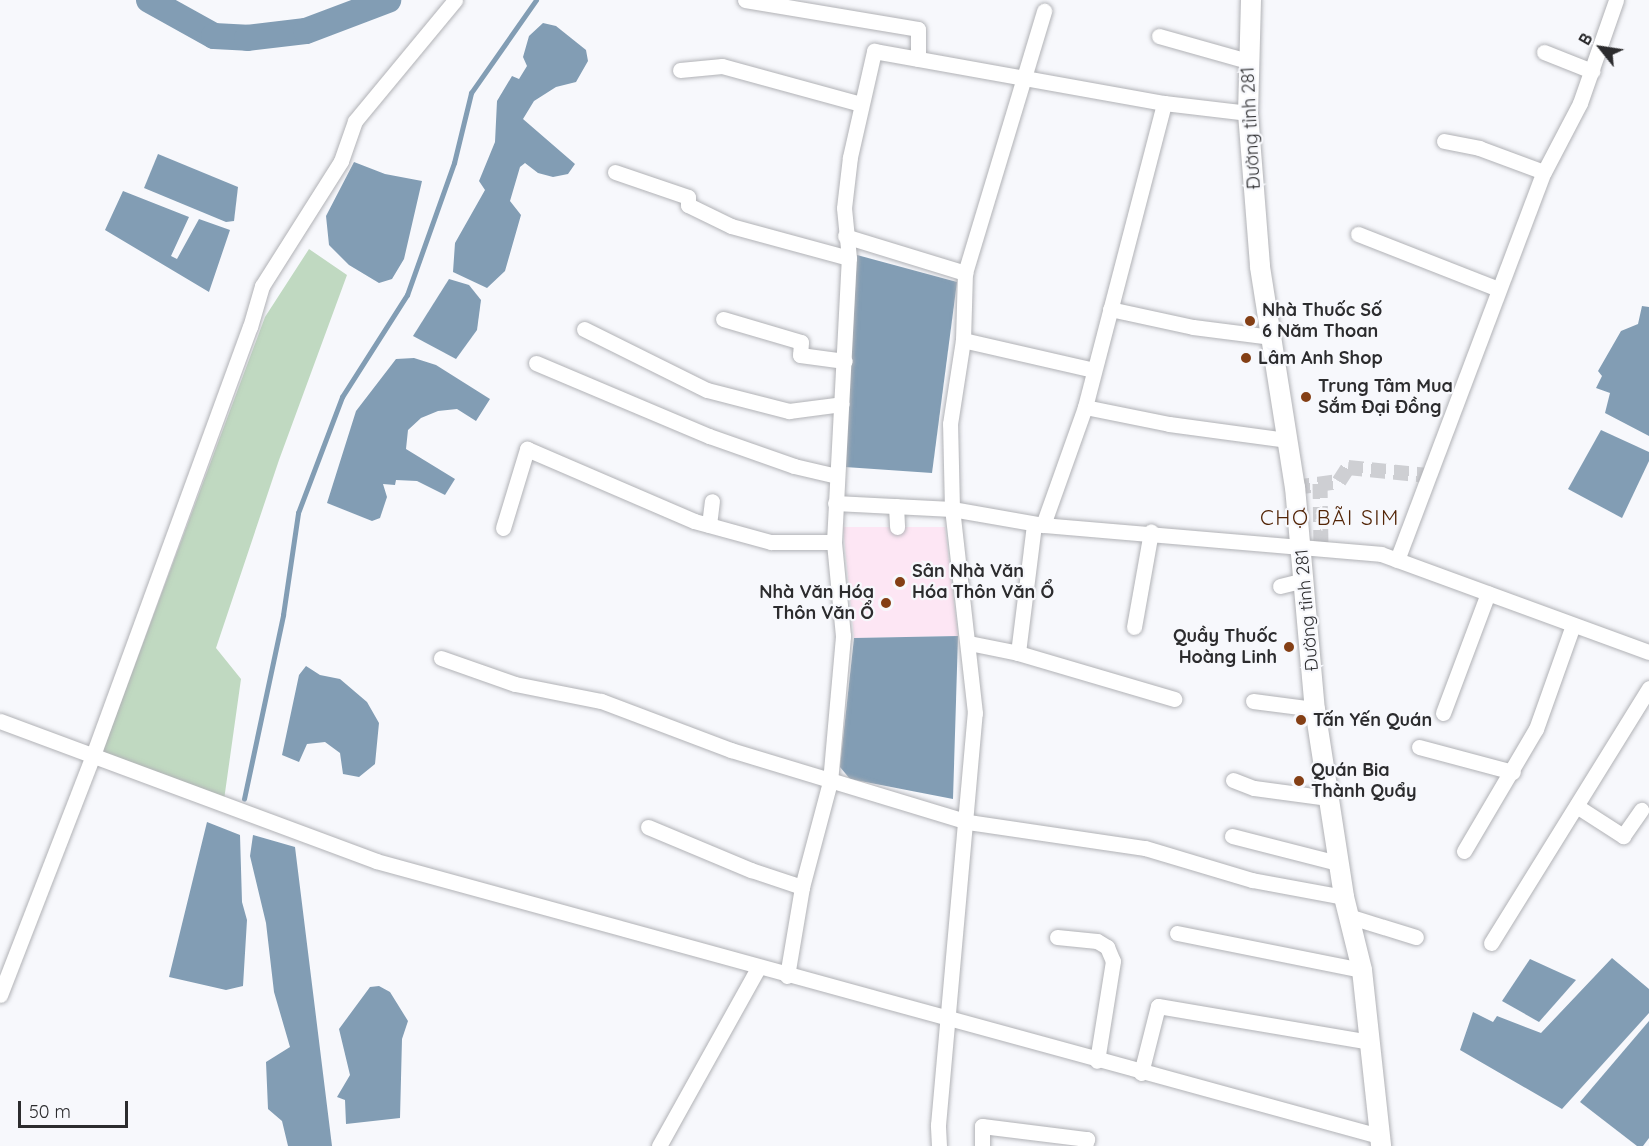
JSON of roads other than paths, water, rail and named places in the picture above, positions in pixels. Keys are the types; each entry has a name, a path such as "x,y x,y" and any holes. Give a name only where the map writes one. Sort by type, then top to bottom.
{"main road":[{"name":"Đường tỉnh 281","path":"1251,0 1248,113 1260,267 1288,440 1301,545 1316,709 1328,798 1346,906 1362,970 1380,1141"}],"street":[{"path":"0,994 92,758 250,327 262,286 341,161 355,121 455,0"},
{"path":"745,0 918,29 918,59"},
{"path":"1397,560 1498,289 1544,172 1580,103 1616,0"},
{"path":"939,1146 938,1125 968,822 975,713 969,643 952,509 950,424 963,340 965,273 1021,78 1044,11"},
{"path":"1159,36 1248,61"},
{"path":"787,976 802,886 830,782 843,636 834,542 849,258 845,236 850,157 874,51 1164,103 1248,113"},
{"path":"1544,52 1592,70"},
{"path":"680,70 722,66 861,104"},
{"path":"1018,653 1039,524 1084,407 1164,103"},
{"path":"1444,141 1479,148 1544,172"},
{"path":"615,172 688,197 688,205 731,226 849,258"},
{"path":"1358,234 1498,289"},
{"path":"845,236 965,273"},
{"path":"1110,309 1193,327 1271,337"},
{"path":"723,319 801,342 800,355 845,361"},
{"path":"584,329 691,383 730,396 789,411 842,404"},
{"path":"963,340 1094,370"},
{"path":"536,363 709,436 794,466 837,476"},
{"path":"1084,407 1169,424 1288,440"},
{"path":"503,528 527,449 675,515 771,542 834,542"},
{"path":"709,525 712,501"},
{"path":"835,503 952,509 1039,524 1301,545 1381,554 1649,652"},
{"path":"896,506 897,527"},
{"path":"1134,627 1151,532"},
{"path":"1280,586 1304,580"},
{"path":"1443,713 1488,593"},
{"path":"1464,851 1513,772 1536,729 1573,625"},
{"path":"969,643 1018,653 1174,699"},
{"path":"441,658 515,684 601,701 731,750 830,782 968,822 1145,848 1346,906 1416,937"},
{"path":"1491,943 1578,807 1649,688"},
{"path":"1253,701 1316,709"},
{"path":"0,721 92,758 376,861 1380,1141"},
{"path":"1419,747 1513,772"},
{"path":"1233,780 1254,788 1328,798"},
{"path":"1578,807 1623,836 1641,810"},
{"path":"648,827 758,873 802,886"},
{"path":"1232,836 1338,863"},
{"path":"1177,933 1362,970"},
{"path":"1057,937 1097,941 1107,947 1113,962 1097,1061"},
{"path":"658,1146 758,968"},
{"path":"1141,1073 1158,1006 1371,1042"},
{"path":"982,1146 982,1126 1087,1139 1085,1146"}],"water":[{"path":"543,23 556,26 586,50 588,61 576,82 556,87 534,101 523,119 575,164 568,174 553,177 538,173 525,163 520,167 510,201 521,215 505,271 487,288 453,272 455,243 485,190 479,181 495,142 497,101 512,76 519,79 527,66 523,57 529,36"},
{"path":"158,154 238,187 234,221 226,222 144,188"},
{"path":"354,162 385,174 422,181 404,259 392,279 379,283 349,265 329,245 326,216"},
{"path":"123,191 189,217 171,256 177,259 199,219 230,230 209,292 105,230"},
{"path":"857,255 957,282 932,473 845,467"},
{"path":"449,279 469,285 481,300 477,330 456,359 413,336"},
{"path":"1642,306 1649,307 1649,436 1605,413 1610,393 1596,388 1602,376 1598,371 1621,331 1638,324"},
{"path":"414,358 436,365 490,399 476,421 457,409 438,411 421,418 408,430 406,449 455,479 445,495 417,481 396,480 395,485 383,484 387,497 380,518 372,521 327,503 356,411 396,359"},
{"path":"1601,430 1649,452 1649,461 1622,518 1568,489"},
{"path":"958,636 953,799 850,779 840,767 854,638"},
{"path":"306,666 320,675 340,679 367,702 379,723 375,764 359,777 343,774 340,753 325,742 307,744 299,762 282,755 299,675"},
{"path":"207,822 240,835 242,902 247,920 243,986 226,990 169,977"},
{"path":"253,835 295,847 332,1146 288,1146 282,1121 268,1109 266,1062 290,1047 274,992 266,923 250,856"},
{"path":"1612,958 1649,989 1649,1013 1562,1109 1460,1050 1473,1012 1493,1022 1497,1016 1541,1033"},
{"path":"1530,959 1576,980 1539,1022 1502,1001"},
{"path":"379,986 390,992 408,1021 402,1039 400,1118 346,1124 345,1100 337,1097 350,1075 339,1029 370,987"},
{"path":"1649,1021 1649,1138 1643,1146 1637,1146 1580,1102"}],"waterway":[{"path":"149,0 214,36 247,38 306,31 388,0"},
{"path":"244,799 283,615 298,513 342,397 407,295 454,163 471,93 536,0"}],"tunnel":[{"path":"1295,487 1339,481 1348,467 1428,475"},
{"path":"1320,483 1321,546"}],"place":[{"name":"Nhà Thuốc Số 6 Năm Thoan","path":"1250,321"},
{"name":"Lâm Anh Shop","path":"1246,358"},
{"name":"Trung Tâm Mua Sắm Đại Đồng","path":"1306,397"},
{"name":"Sân Nhà Văn Hóa Thôn Văn Ổ","path":"900,582"},
{"name":"Nhà Văn Hóa Thôn Văn Ổ","path":"886,603"},
{"name":"Quầy Thuốc Hoàng Linh","path":"1289,647"},
{"name":"Tấn Yến Quán","path":"1301,720"},
{"name":"Quán Bia Thành Quẩy","path":"1299,781"}],"district":[{"name":"CHỢ BÃI SIM","path":"1330,517"}]}
